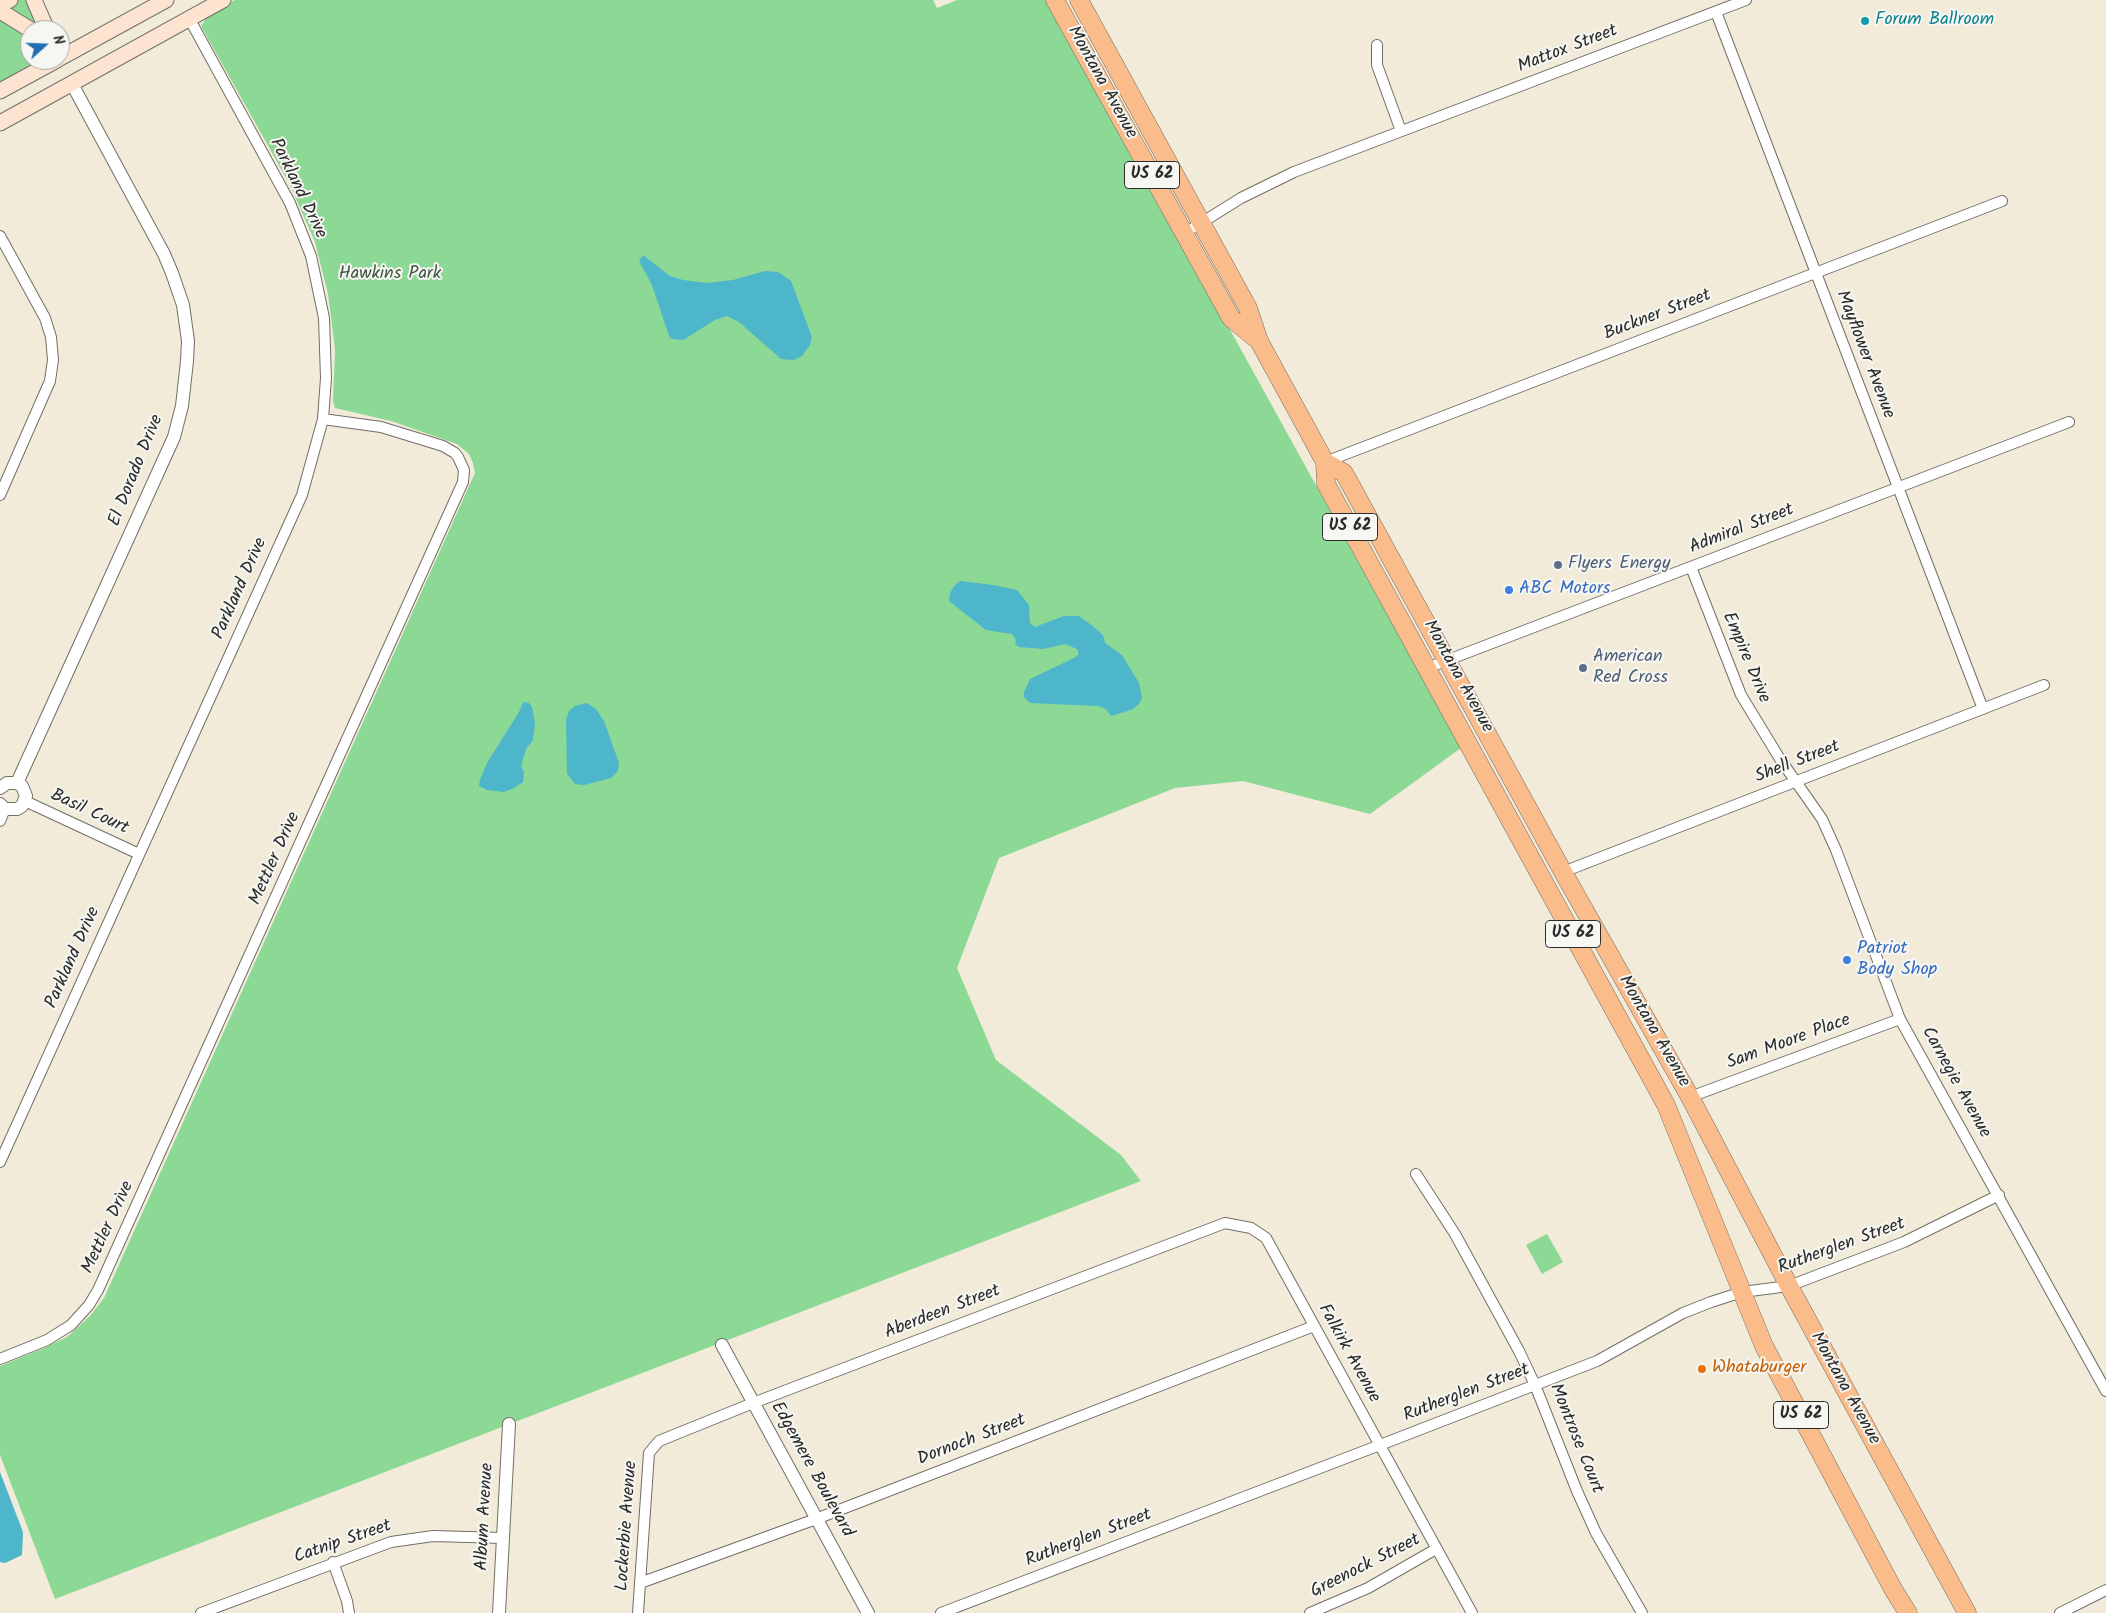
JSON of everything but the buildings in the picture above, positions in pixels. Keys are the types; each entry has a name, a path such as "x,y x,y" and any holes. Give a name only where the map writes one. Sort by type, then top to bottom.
{"highway":[{"name":"Montana Avenue","path":"1055,0 1231,318 1256,338 1325,462 1326,484 1666,1106 1766,1351 1893,1589 1908,1613"},
{"path":"1067,0 1197,225 1256,338"},
{"name":"Montana Avenue","path":"1079,0 1197,225"},
{"name":"Montana Avenue","path":"1325,462 1344,473 1690,1097 1789,1286 1967,1613"},
{"path":"1893,1589 1899,1613"}],"main road":[{"path":"0,4 10,0"},
{"path":"34,0 43,20"},
{"path":"70,53 166,0"},
{"path":"0,123 223,0"},
{"path":"0,11 20,23"},
{"path":"0,91 39,70"},
{"name":"El Dorado Drive","path":"65,70 72,84"}],"street":[{"name":"Mattox Street","path":"1197,225 1276,180 1746,0"},
{"name":"Mayflower Avenue","path":"1716,12 1983,709"},
{"name":"Parkland Drive","path":"0,1162 302,494 323,419 326,378 324,318 311,256 290,203 189,18"},
{"path":"1377,45 1377,65 1401,131"},
{"name":"El Dorado Drive","path":"17,783 174,437 182,406 188,361 188,341 183,305 172,273 164,254 72,84"},
{"name":"Buckner Street","path":"1325,462 2002,201"},
{"path":"0,236 45,318 51,337 53,360 50,381 0,495"},
{"name":"Mettler Drive","path":"0,1358 48,1340 60,1332 81,1316 98,1290 463,482 464,470 458,458 455,453 443,446 381,427 323,419"},
{"name":"Admiral Street","path":"1427,668 2069,422"},
{"name":"Empire Drive","path":"1691,567 1741,696 1796,781"},
{"name":"Shell Street","path":"1564,872 2044,685"},
{"name":"Carnegie Avenue","path":"1796,781 1822,819 1836,850 1900,1019 2106,1391"},
{"path":"0,788 7,782 17,783 25,790 25,801 17,809 3,806 0,821"},
{"name":"Basil Court","path":"25,801 139,854"},
{"name":"Sam Moore Place","path":"1690,1097 1900,1019"},
{"name":"Montrose Court","path":"1416,1174 1455,1234 1519,1351 1596,1533 1642,1613"},
{"name":"Rutherglen Street","path":"941,1613 1380,1446 1597,1360 1683,1313 1742,1292 1789,1286 1904,1242 1998,1195"},
{"name":"Aberdeen Street","path":"656,1444 671,1435 753,1403 1215,1226 1225,1223 1244,1225"},
{"name":"Falkirk Avenue","path":"1244,1225 1259,1232 1266,1238 1472,1613"},
{"name":"Dornoch Street","path":"640,1583 816,1519 1314,1326"},
{"name":"Edgemere Boulevard","path":"722,1345 868,1613"},
{"name":"Album Avenue","path":"498,1613 509,1424"},
{"name":"Lockerbie Avenue","path":"638,1613 649,1453 656,1444"},
{"name":"Catnip Street","path":"201,1613 333,1562 391,1542 412,1538 442,1536 502,1538"},
{"name":"Greenock Street","path":"1310,1613 1368,1588 1436,1549"},
{"path":"333,1562 349,1613"},
{"path":"2060,1613 2106,1590"}],"green space":[{"path":"0,0 27,0 38,20 20,20 21,70 0,82"},
{"name":"Hawkins Park","path":"235,0 933,0 937,8 957,0 1048,0 1461,748 1370,814 1243,781 1175,788 999,858 957,968 996,1060 1121,1155 1141,1181 55,1599 0,1455 0,1366 67,1337 90,1316 104,1298 475,473 469,454 457,444 391,421 335,408 333,401 335,349 328,294 315,242 290,185 201,26 209,14"},
{"path":"1547,1234 1563,1262 1542,1274 1526,1245"}],"water":[{"path":"643,255 670,276 683,280 707,283 733,280 765,271 778,272 791,281 812,337 810,345 802,356 794,360 781,359 739,322 727,316 715,320 683,340 672,339 669,336 652,285 639,261"},
{"path":"960,581 1017,590 1029,605 1030,623 1035,627 1064,616 1079,616 1103,635 1105,643 1122,655 1139,683 1142,698 1138,705 1131,710 1111,716 1106,709 1098,706 1030,703 1024,697 1024,692 1030,679 1074,658 1079,654 1077,649 1065,644 1043,649 1019,647 1015,644 1016,640 1012,634 986,630 949,601 950,593"},
{"path":"523,702 529,703 532,707 535,724 533,740 526,749 521,766 524,772 523,782 504,792 487,790 479,786 480,780 487,763 519,712"},
{"path":"587,703 596,709 604,721 619,763 618,771 611,778 584,785 575,784 567,774 566,720 569,711 575,706"},
{"path":"0,1472 23,1532 22,1555 5,1563 0,1562"}],"place":[{"name":"Forum Ballroom","path":"1865,21"},
{"name":"Flyers Energy","path":"1558,565"},
{"name":"ABC Motors","path":"1509,590"},
{"name":"American Red Cross","path":"1583,668"},
{"name":"Patriot Body Shop","path":"1847,960"},
{"name":"Whataburger","path":"1702,1369"}]}
